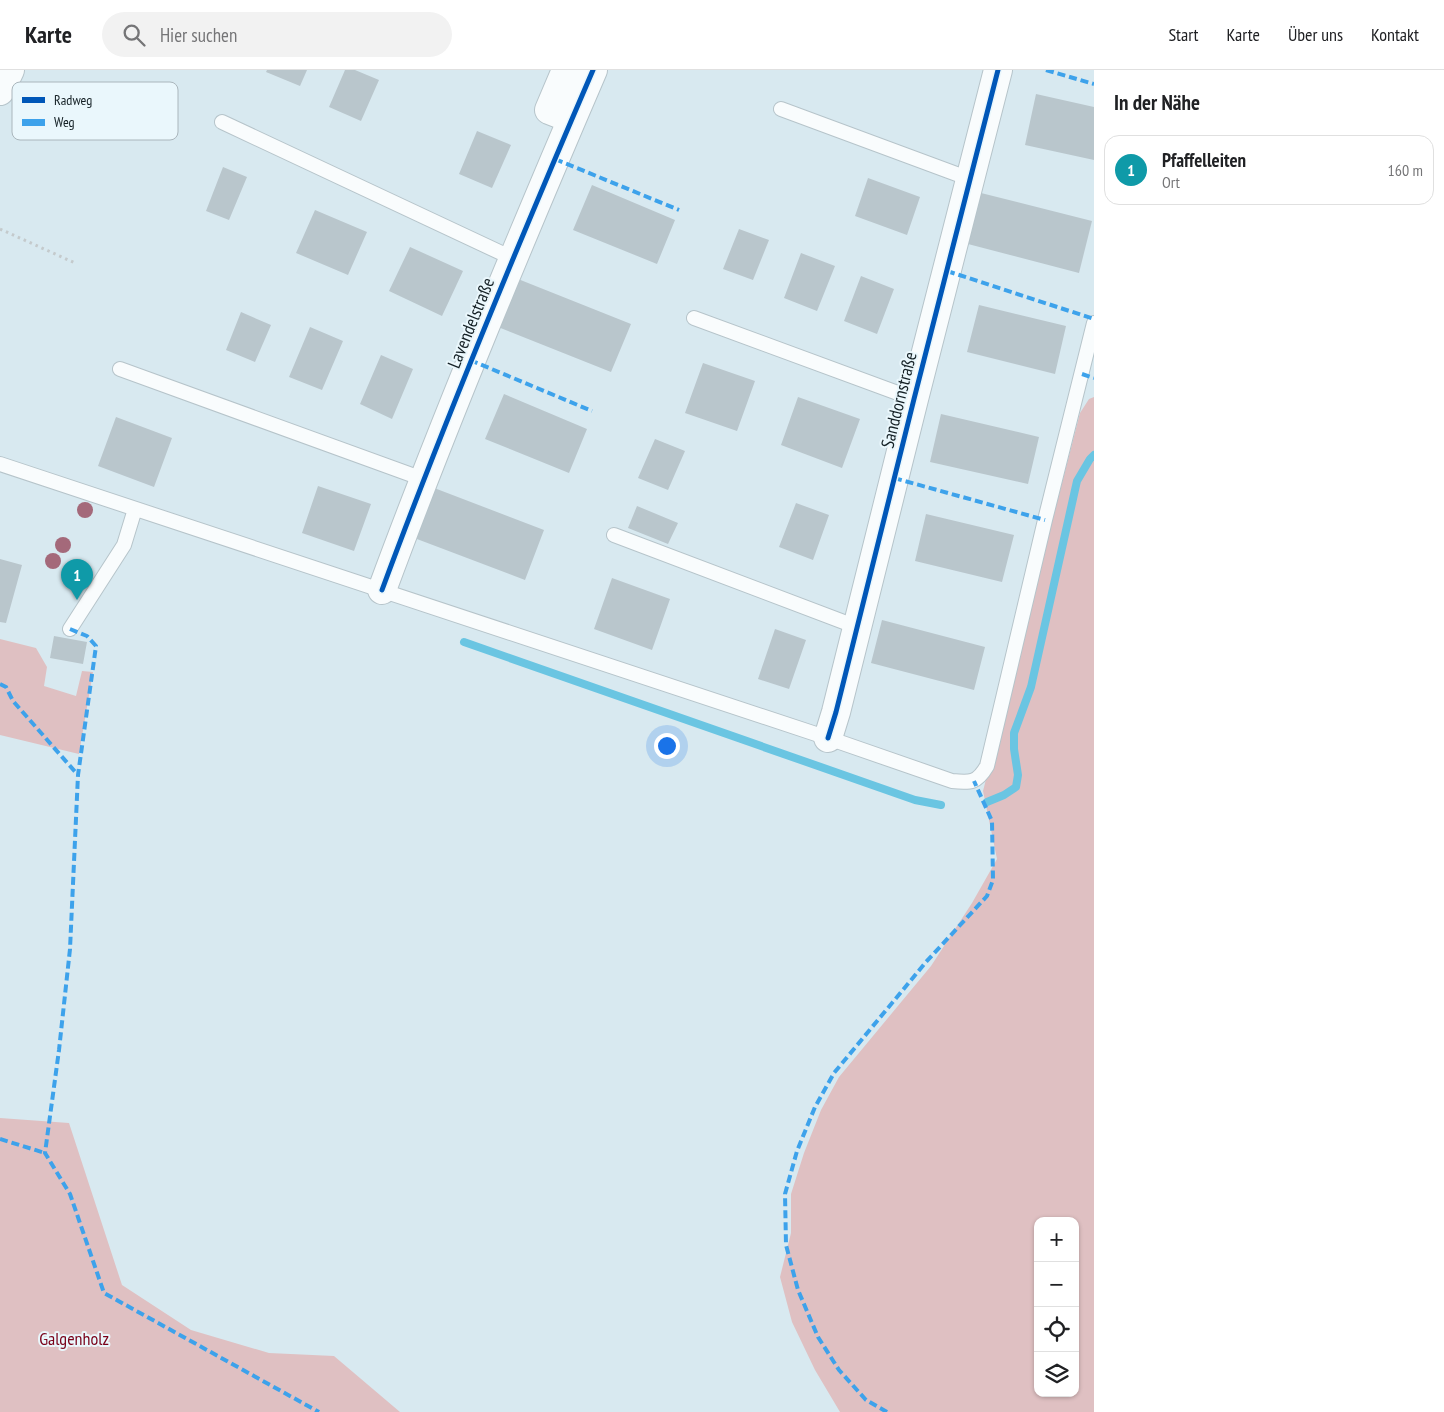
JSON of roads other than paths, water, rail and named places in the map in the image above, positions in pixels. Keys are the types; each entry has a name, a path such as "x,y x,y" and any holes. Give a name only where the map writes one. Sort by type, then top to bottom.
{"street":[{"path":"0,91 10,70"},
{"path":"566,70 549,110 572,119"},
{"name":"Lavendelstraße","path":"382,590 423,479 512,258 593,70"},
{"name":"Sanddornstraße","path":"828,738 998,70"}],"lane":[{"path":"781,109 970,179"},
{"path":"222,122 512,258"},
{"name":"Sanddornstraße","path":"694,318 914,399"},
{"path":"0,464 828,738 952,781 965,783 974,781 981,776 987,766 1094,323"},
{"path":"120,369 423,479"},
{"path":"70,629 124,545 136,509"},
{"path":"614,535 857,627"}],"waterway":[{"path":"987,802 1004,795 1016,787 1018,775 1014,749 1014,733 1031,687 1077,481 1094,455"},
{"path":"464,642 915,800 941,805"}],"place":[{"name":"Pfaffelleiten","path":"77,600"}],"park label":[{"name":"Galgenholz","path":"74,1339"}]}
